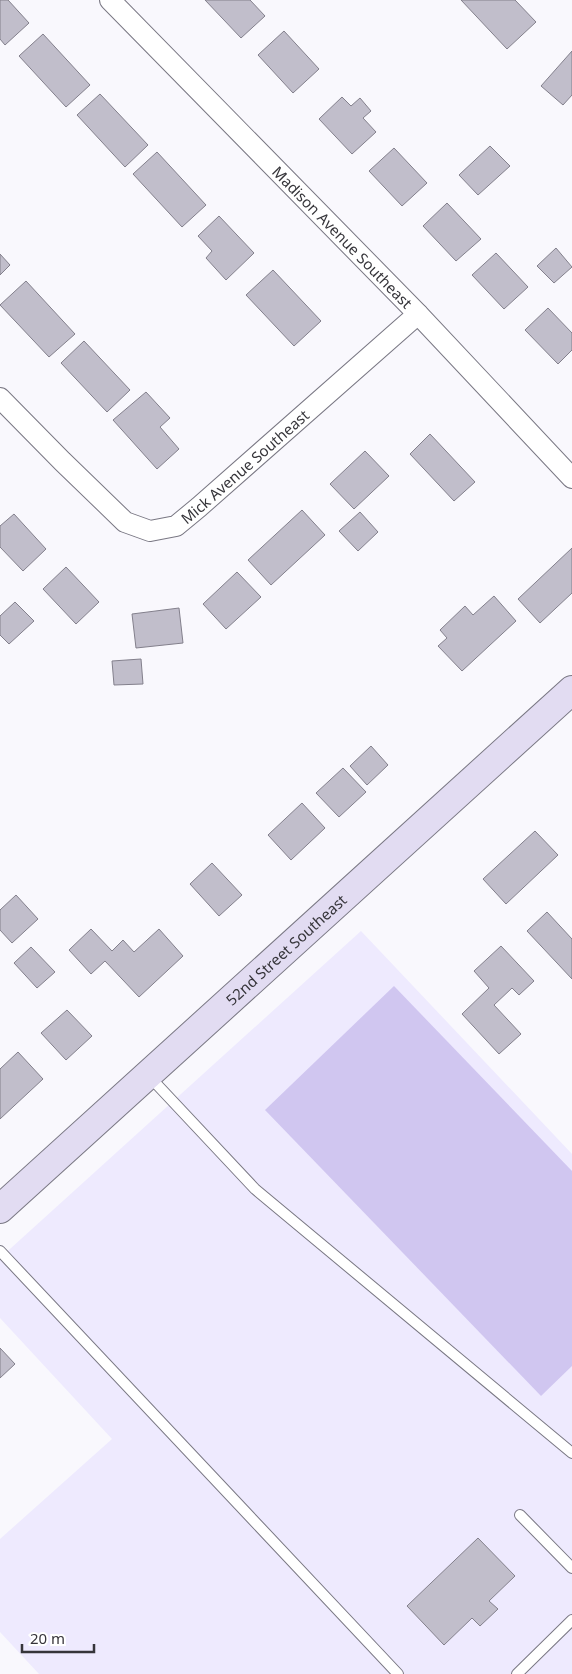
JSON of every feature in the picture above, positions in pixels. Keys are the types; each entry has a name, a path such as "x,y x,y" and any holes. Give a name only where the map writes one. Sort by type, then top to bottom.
{"main road":[{"name":"52nd Street Southeast","path":"0,1209 572,690"}],"street":[{"name":"Madison Avenue Southeast","path":"110,0 418,314 572,478"},
{"name":"Mick Avenue Southeast","path":"0,398 126,522 150,531 176,526 418,314"}],"lane":[{"path":"148,1075 255,1189 572,1453"},
{"path":"0,1251 398,1674"},
{"path":"520,1515 572,1568"},
{"path":"517,1674 572,1620"}],"shaded area":[{"path":"361,931 572,1154 572,1674 39,1674 0,1632 0,1539 112,1439 0,1318 0,1258"},
{"path":"394,986 572,1171 572,1366 541,1396 265,1110"}],"building":[{"path":"0,0 8,0 29,23 5,45 0,39"},
{"path":"205,0 250,0 265,16 241,38"},
{"path":"461,0 515,0 536,22 507,49"},
{"path":"284,31 319,69 293,93 258,55"},
{"path":"43,34 90,85 66,107 19,56"},
{"path":"572,51 572,95 563,105 541,86"},
{"path":"100,94 148,145 125,167 77,115"},
{"path":"342,97 351,106 360,98 371,111 363,118 376,132 352,154 319,119"},
{"path":"490,146 510,166 478,195 459,175"},
{"path":"394,148 427,183 402,206 369,171"},
{"path":"157,152 206,205 182,227 133,174"},
{"path":"447,203 481,239 456,261 423,226"},
{"path":"219,216 254,253 226,280 206,258 212,251 198,236"},
{"path":"556,248 572,267 554,283 537,266"},
{"path":"496,253 528,287 504,309 472,275"},
{"path":"0,254 10,265 0,275"},
{"path":"273,270 321,321 294,346 246,295"},
{"path":"26,281 75,334 49,357 0,305"},
{"path":"548,308 572,333 572,350 558,364 525,330"},
{"path":"84,341 130,390 107,412 61,363"},
{"path":"146,392 170,418 160,427 179,449 157,469 113,420"},
{"path":"430,434 475,482 454,501 410,454"},
{"path":"365,451 389,476 354,509 330,484"},
{"path":"302,510 325,535 271,585 248,560"},
{"path":"360,512 378,532 358,551 339,531"},
{"path":"14,514 46,549 23,571 0,547 0,526"},
{"path":"572,548 572,593 540,623 518,599"},
{"path":"66,567 99,602 76,624 43,589"},
{"path":"237,572 261,597 226,629 203,604"},
{"path":"494,596 516,621 462,671 438,646 447,638 440,630 465,606 473,615"},
{"path":"15,602 34,621 9,644 0,635 0,616"},
{"path":"179,608 183,643 136,648 132,614"},
{"path":"141,659 143,684 114,685 112,661"},
{"path":"371,746 388,765 367,785 350,766"},
{"path":"343,768 366,792 339,817 316,793"},
{"path":"302,803 325,828 291,860 268,835"},
{"path":"535,831 558,855 506,904 483,879"},
{"path":"212,863 242,895 219,916 190,884"},
{"path":"16,895 38,919 12,943 0,930 0,910"},
{"path":"547,912 572,939 572,979 527,931"},
{"path":"91,929 112,951 123,940 134,952 159,929 183,956 139,997 105,961 91,974 69,950"},
{"path":"501,946 534,981 519,995 512,988 494,1005 521,1034 499,1054 462,1014 489,988 474,971"},
{"path":"31,947 55,972 37,988 14,963"},
{"path":"67,1010 92,1036 66,1060 41,1033"},
{"path":"18,1052 43,1079 0,1119 0,1069"},
{"path":"0,1348 15,1364 0,1378"},
{"path":"478,1538 515,1576 489,1601 498,1609 480,1626 472,1618 444,1645 407,1606"}]}
